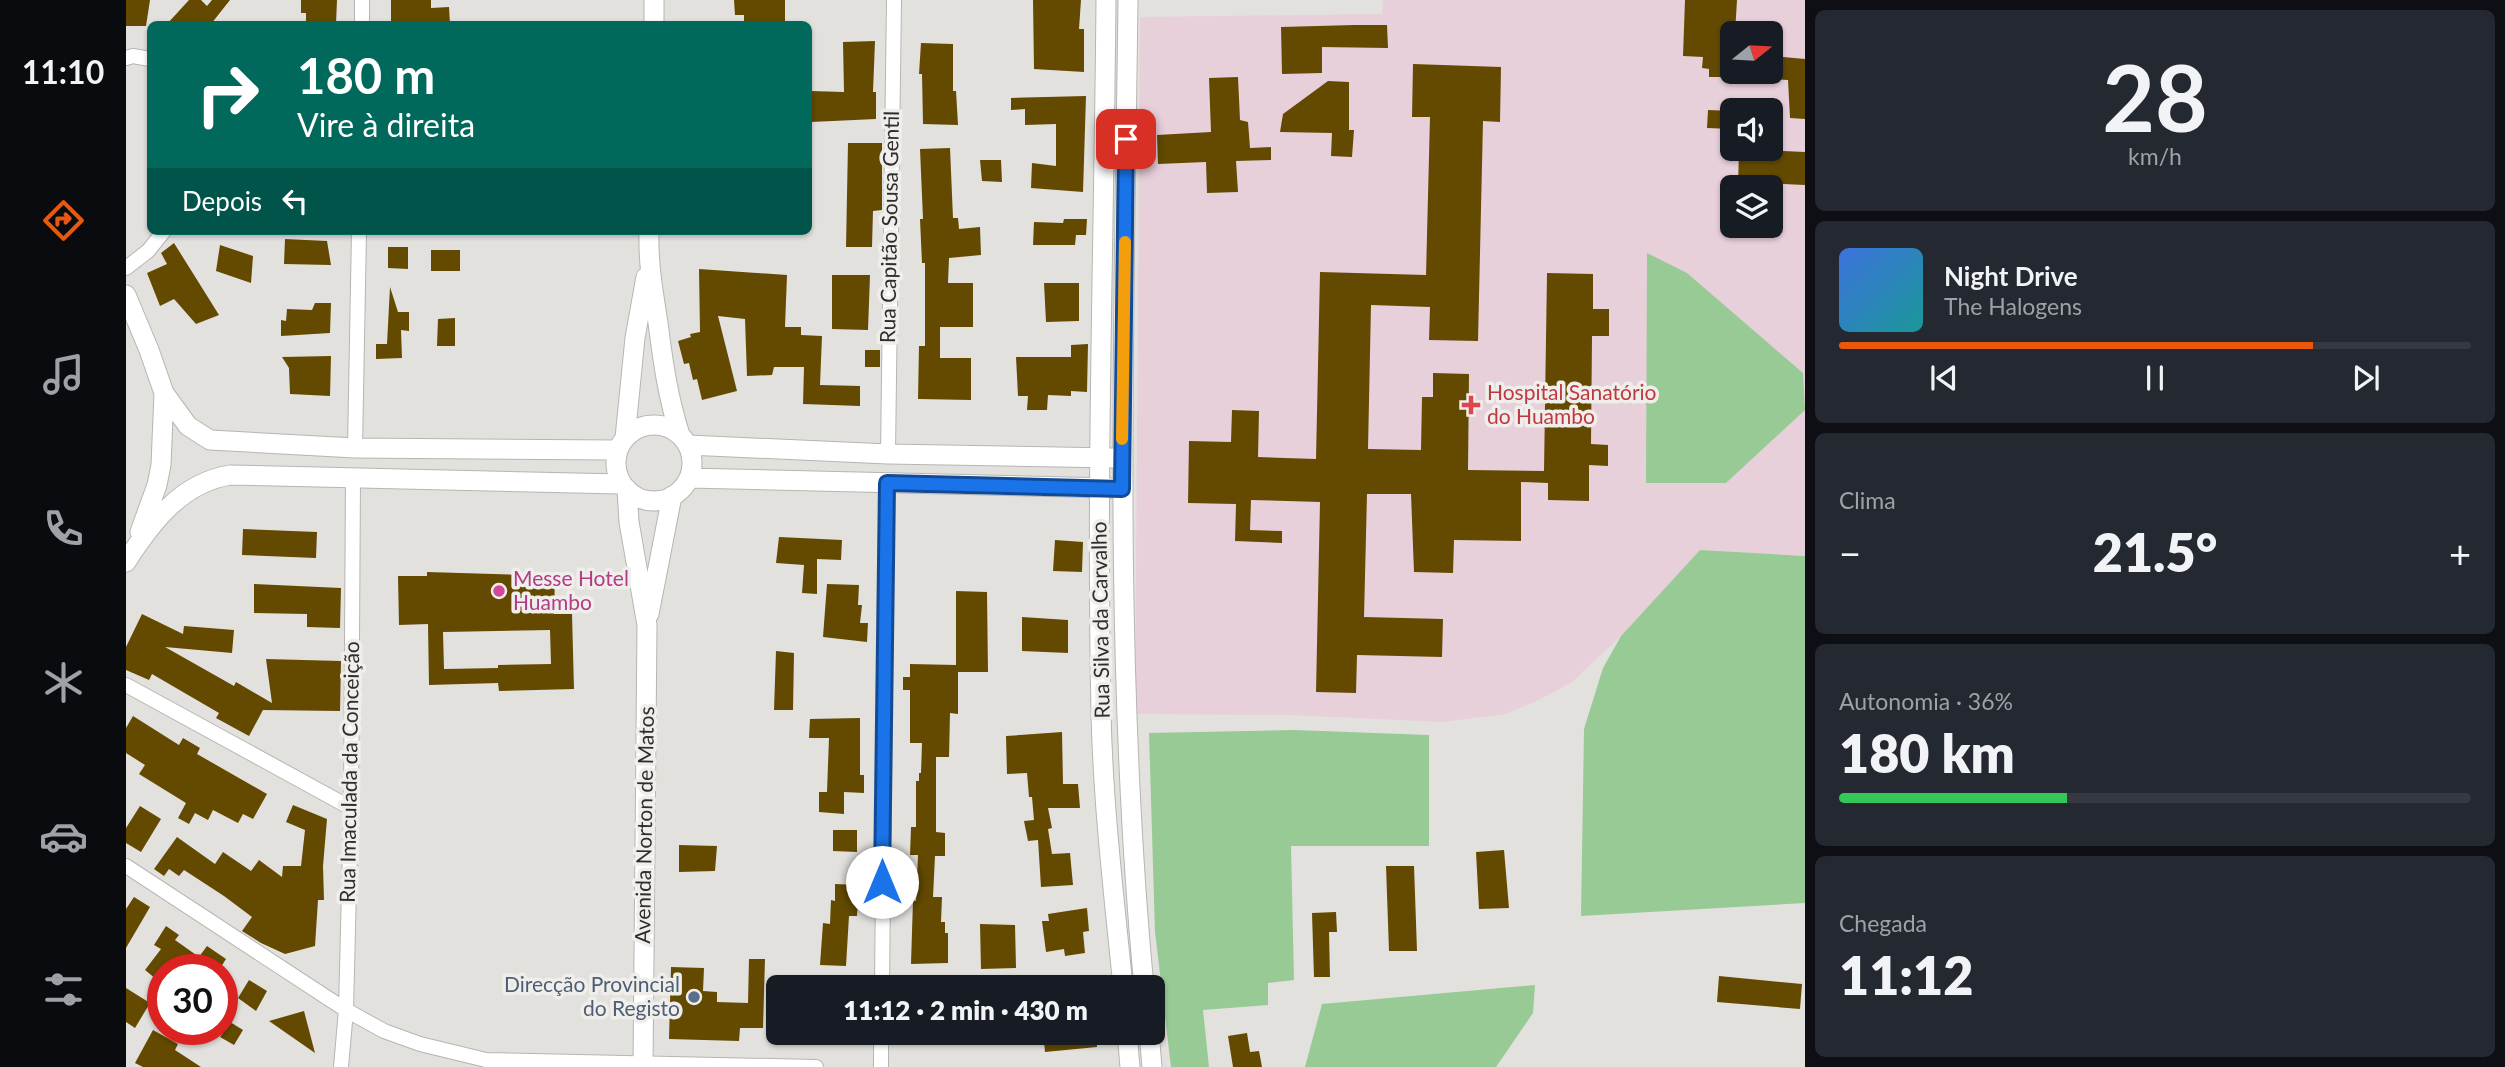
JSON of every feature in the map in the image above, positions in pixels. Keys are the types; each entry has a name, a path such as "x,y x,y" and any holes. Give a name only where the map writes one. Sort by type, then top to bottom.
{"street":[{"path":"362,0 362,21"},
{"path":"654,0 654,21"},
{"name":"Rua Capitão Sousa Gentil","path":"888,454 894,0"},
{"name":"Rua Silva da Carvalho","path":"1106,0 1100,488 1101,715 1106,804 1122,975"},
{"name":"Rua Silva da Carvalho","path":"1128,0 1122,458 1125,714 1143,975"},
{"path":"126,58 133,56 147,58"},
{"path":"1105,138 1126,139"},
{"path":"126,268 148,251 161,235"},
{"path":"355,448 359,235"},
{"path":"624,486 616,465 648,265 649,235"},
{"path":"130,555 146,532 177,499 212,478 230,475 624,486 644,499 663,500 672,496 689,478 692,467 669,402 648,265"},
{"path":"126,295 164,393 188,426 210,440 355,448 621,444 637,428 652,424 667,427 684,440 888,454 1122,458"},
{"path":"130,555 157,485 161,465 164,393"},
{"name":"Rua Imaculada da Conceição","path":"341,1067 346,1010 351,807 353,477"},
{"path":"689,478 1122,489"},
{"path":"881,975 887,483"},
{"name":"Avenida Norton de Matos","path":"624,486 647,625 643,1065"},
{"name":"Avenida Norton de Matos","path":"647,625 672,496"},
{"path":"126,685 351,807"},
{"path":"1106,804 1130,804"},
{"path":"126,866 346,1010 383,1031 485,1063 816,1067"},
{"path":"1118,933 1139,932"},
{"path":"881,1045 881,1067"},
{"path":"1128,1045 1130,1067"},
{"path":"1150,1045 1152,1067"}],"shaded area":[{"name":"Hospital Sanatório do Huambo","path":"1383,0 1805,0 1805,556 1700,550 1621,636 1572,682 1506,714 1442,722 1288,715 1135,714 1140,17 1382,14"}],"green space":[{"path":"1647,253 1687,273 1803,373 1805,410 1726,483 1646,483"},
{"path":"1700,550 1805,556 1805,903 1581,916 1584,729 1603,668 1621,636"},
{"path":"1294,730 1429,735 1429,846 1291,846 1294,980 1268,983 1268,1005 1203,1010 1209,1067 1171,1067 1165,1016 1165,975 1160,975 1155,932 1149,733"},
{"path":"1535,985 1533,1013 1496,1067 1305,1067 1322,1004"}],"building":[{"path":"126,0 150,0 146,26 126,26"},
{"path":"189,0 201,0 207,6 212,0 230,0 213,21 170,21"},
{"path":"301,0 337,0 336,21 306,21 306,13 301,13"},
{"path":"391,0 431,0 431,8 449,7 450,21 391,21"},
{"path":"734,0 785,0 785,21 744,21 744,15 735,15"},
{"path":"1033,0 1081,0 1079,29 1084,29 1084,72 1034,69"},
{"path":"1685,0 1737,0 1736,21 1720,21 1720,77 1709,77 1709,69 1702,68 1703,57 1683,56"},
{"path":"1387,25 1388,48 1322,47 1322,73 1282,74 1281,27"},
{"path":"875,41 873,92 876,92 876,119 812,122 812,91 844,92 843,42"},
{"path":"921,43 953,44 953,91 956,91 958,125 923,124 922,74 919,74"},
{"path":"1783,57 1805,59 1805,119 1790,118 1788,80 1783,80"},
{"path":"1413,64 1501,67 1500,122 1483,121 1478,341 1429,340 1430,307 1371,305 1368,449 1421,450 1422,397 1433,397 1433,373 1469,374 1468,470 1544,471 1547,273 1593,274 1593,309 1609,309 1609,336 1592,336 1591,444 1608,445 1608,466 1589,465 1589,501 1548,500 1548,483 1521,482 1521,541 1454,540 1453,573 1414,572 1411,494 1367,494 1364,617 1443,619 1442,657 1357,655 1356,693 1316,692 1320,502 1251,500 1250,530 1282,531 1282,543 1235,541 1236,504 1188,503 1189,441 1231,442 1232,410 1259,411 1258,457 1316,459 1320,272 1426,275 1430,117 1412,117"},
{"path":"1238,77 1240,120 1248,122 1250,148 1271,147 1271,160 1236,161 1238,192 1207,193 1206,162 1158,164 1157,135 1211,132 1209,78"},
{"path":"1328,81 1349,82 1349,130 1354,130 1352,157 1331,156 1332,133 1280,132 1283,114"},
{"path":"1086,96 1083,192 1031,188 1032,163 1056,166 1056,124 1025,125 1025,109 1011,110 1011,98"},
{"path":"1708,110 1720,110 1720,129 1707,128"},
{"path":"848,143 882,143 882,210 873,211 872,247 846,247"},
{"path":"950,148 953,218 958,218 959,229 980,227 981,255 949,258 948,283 973,283 973,327 940,327 940,358 971,358 971,400 918,399 919,346 925,346 925,263 922,263 920,219 923,219 920,149"},
{"path":"1783,151 1805,152 1805,185 1783,184 1783,175 1738,175 1739,161 1783,161"},
{"path":"980,160 1001,160 1002,182 982,181"},
{"path":"1064,219 1087,219 1086,235 1076,235 1075,245 1033,245 1034,222 1063,223"},
{"path":"285,239 327,241 331,265 284,264"},
{"path":"174,243 219,315 196,324 174,299 160,306 147,273 167,264 161,253"},
{"path":"220,245 253,256 251,283 216,271"},
{"path":"388,247 408,247 408,269 388,268"},
{"path":"431,250 460,250 460,271 431,271"},
{"path":"699,269 787,275 785,327 801,327 801,335 822,336 820,385 860,386 860,406 803,404 804,367 774,367 772,375 747,376 745,319 718,316 737,391 702,400 697,379 693,380 689,363 684,364 678,341 700,332"},
{"path":"832,275 870,275 868,330 832,329"},
{"path":"1044,283 1079,283 1079,321 1046,322"},
{"path":"390,287 398,312 409,312 409,331 401,330 402,358 376,359 376,344 387,344"},
{"path":"315,303 331,303 330,333 281,336 281,320 286,321 287,309 312,310"},
{"path":"455,318 455,346 437,346 438,319"},
{"path":"1088,344 1087,392 1071,391 1071,396 1048,395 1047,410 1027,410 1028,396 1018,396 1016,357 1071,357 1071,345"},
{"path":"865,350 880,350 880,367 865,367"},
{"path":"331,356 330,396 290,394 289,368 282,357"},
{"path":"243,529 317,532 316,558 242,555"},
{"path":"779,537 842,540 841,560 817,559 817,594 802,593 804,565 776,563"},
{"path":"1055,540 1083,542 1082,572 1053,571"},
{"path":"427,572 555,576 554,614 572,614 574,689 499,691 498,683 429,685 428,624 399,625 398,576 427,576","holes":["550,630 551,664 444,669 443,632"]},
{"path":"254,584 341,588 340,628 307,627 307,614 254,613"},
{"path":"827,584 859,585 858,605 862,605 860,623 868,623 867,642 823,637"},
{"path":"956,591 987,592 988,672 958,672 958,714 950,713 949,757 936,757 936,832 945,833 945,856 935,856 933,897 942,897 941,922 945,922 945,933 948,933 948,963 911,964 913,900 916,901 918,855 910,855 911,827 916,827 916,781 919,781 921,773 922,743 910,743 910,690 903,690 903,677 910,677 910,664 956,665"},
{"path":"142,614 183,634 184,626 234,630 232,653 165,647 234,686 236,682 272,703 266,659 341,661 340,711 263,710 249,736 216,718 219,713 152,674 149,680 126,670 126,647"},
{"path":"1022,617 1068,620 1068,653 1022,651"},
{"path":"776,651 794,653 793,710 774,710"},
{"path":"133,716 179,745 183,738 200,748 197,754 267,794 253,819 243,814 238,823 213,810 208,820 195,813 189,824 178,818 186,803 139,774 145,765 126,753 126,728"},
{"path":"860,718 860,775 864,775 864,793 844,792 844,814 819,812 819,792 827,792 829,738 809,738 810,719"},
{"path":"1062,732 1063,784 1078,784 1080,808 1048,808 1052,828 1048,829 1052,854 1070,853 1073,885 1041,887 1038,840 1028,841 1024,821 1034,820 1027,773 1007,774 1006,736"},
{"path":"293,805 327,819 323,866 324,900 318,900 315,946 285,954 261,943 242,931 252,917 224,896 184,870 179,876 169,869 164,876 154,869 177,837 215,864 223,852 251,871 259,860 282,877 283,866 301,866 305,830 286,822"},
{"path":"140,806 161,819 141,852 126,843 126,828"},
{"path":"833,830 857,830 857,852 833,851"},
{"path":"679,845 717,846 715,871 679,872"},
{"path":"1504,850 1509,908 1479,909 1476,852"},
{"path":"1386,866 1414,866 1417,951 1389,951"},
{"path":"835,884 859,885 857,916 849,916 846,966 820,965 823,923 830,924 831,900 835,901"},
{"path":"134,897 150,907 126,948 126,909"},
{"path":"1087,908 1089,931 1083,932 1085,953 1065,956 1064,949 1046,952 1042,921 1049,921 1048,914"},
{"path":"1336,912 1337,932 1329,932 1330,977 1314,977 1312,913"},
{"path":"980,924 1015,925 1016,968 981,969"},
{"path":"166,926 179,935 175,940 195,954 157,954 161,949 154,945"},
{"path":"207,946 219,954 201,954"},
{"name":"Direcção Provincial do Registo","path":"749,959 765,959 763,1028 740,1028 739,1041 669,1039 671,967 704,968 703,991 717,992 717,1002 748,1003"},
{"path":"1719,976 1802,984 1800,1009 1717,1002"},
{"path":"249,980 267,991 256,1011 238,998"},
{"path":"126,988 147,1001 147,1008 135,1028 126,1022"},
{"path":"304,1011 315,1053 269,1021"},
{"path":"1247,1033 1250,1052 1259,1051 1262,1067 1233,1067 1228,1036"},
{"path":"147,1041 147,1045 178,1045 175,1050 201,1067 143,1067 135,1063"},
{"path":"1044,1045 1097,1045 1097,1047 1045,1052"}],"slow traffic":[{"path":"1122,439 1125,242"}],"place":[{"name":"Hospital Sanatório do Huambo","path":"1471,405"},
{"name":"Messe Hotel Huambo","path":"499,591"},
{"name":"Direcção Provincial do Registo","path":"694,997"}],"route":[{"path":"882,882 887,483 1122,489 1126,139"}]}
